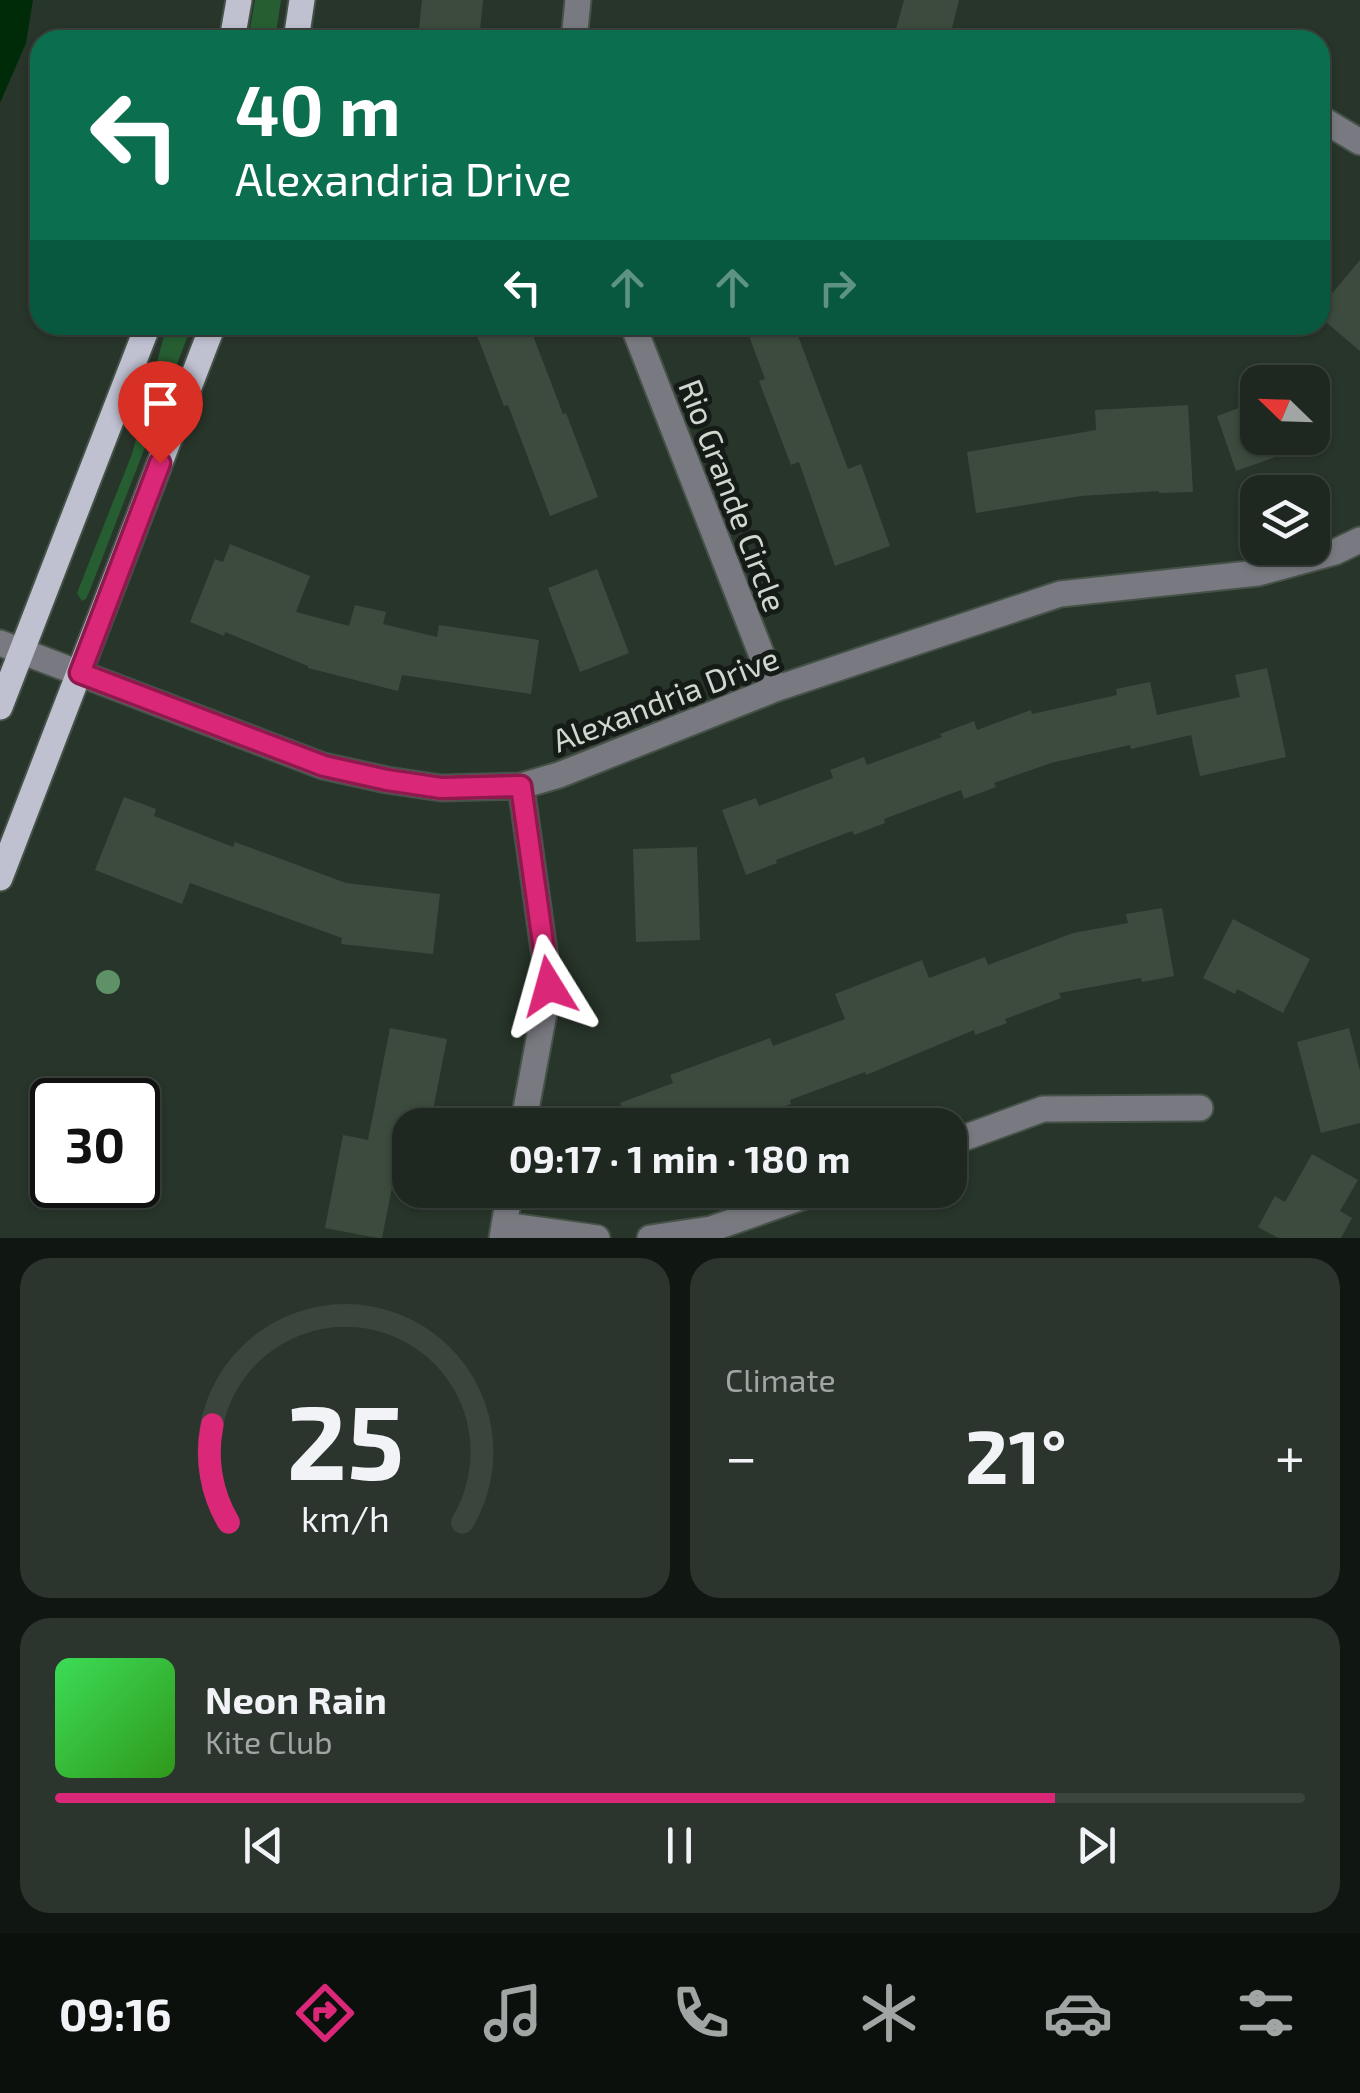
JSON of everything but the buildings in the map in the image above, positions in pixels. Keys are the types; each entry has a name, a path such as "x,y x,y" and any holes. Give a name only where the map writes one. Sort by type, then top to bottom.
{"main road":[{"path":"234,30 240,0"},
{"path":"298,30 302,0"},
{"path":"0,707 11,646 144,335"},
{"path":"0,878 208,335"}],"street":[{"path":"575,30 578,0"},
{"path":"1330,124 1360,142"},
{"name":"Rio Grande Circle","path":"637,335 775,689"},
{"name":"Alexandria Drive","path":"11,646 324,766 441,788 521,786 775,689 1060,594 1258,573 1334,552 1360,540"},
{"path":"521,786 549,986 526,1108"},
{"path":"967,1137 1044,1109 1200,1108"},
{"path":"650,1238 711,1229 771,1208"},
{"path":"503,1231 597,1238"}],"shaded area":[{"path":"0,0 33,0 26,43 0,103"},
{"path":"255,0 281,0 276,30 250,30"},
{"path":"164,335 188,335 90,590 82,601 77,593 132,454"}],"route":[{"path":"160,463 80,673 324,766 441,788 521,786 549,986"}]}
